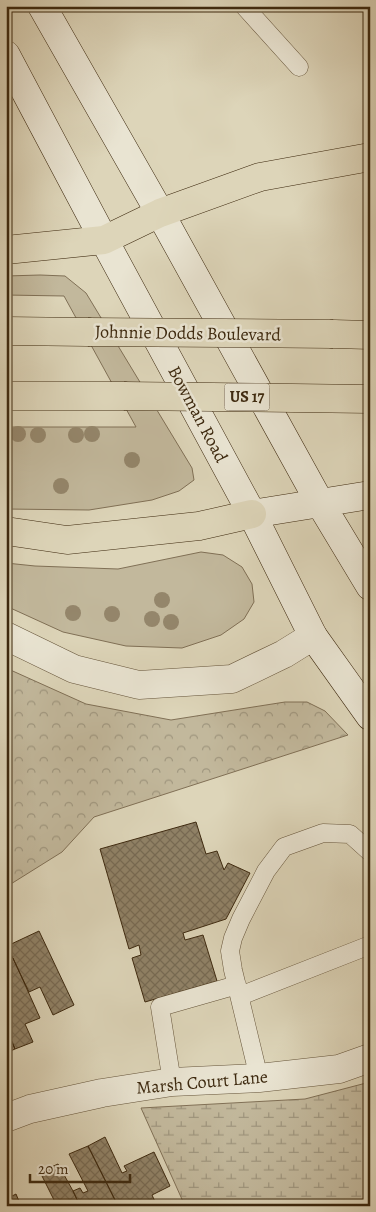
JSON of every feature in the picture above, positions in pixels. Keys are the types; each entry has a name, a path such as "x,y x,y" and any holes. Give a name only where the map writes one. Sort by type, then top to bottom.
{"highway":[{"path":"6,250 104,240 160,213 260,177 370,157"},
{"name":"Johnnie Dodds Boulevard","path":"6,331 370,335"},
{"name":"US 17","path":"6,396 370,399"},
{"path":"6,531 67,540 199,526 252,514"}],"main road":[{"path":"42,6 160,213 320,503 370,586"},
{"name":"Bowman Road","path":"6,55 252,514 312,636 370,716"},
{"path":"252,514 370,495"},
{"path":"6,636 74,669 139,684 232,679 284,654 312,636"},
{"name":"Marsh Court Lane","path":"6,1118 30,1109 60,1102 172,1082 259,1078 339,1068 370,1058"}],"lane":[{"path":"244,6 299,67"},
{"path":"259,1078 230,951 233,938 266,871 284,847 323,833 350,834 370,852"},
{"path":"172,1082 160,1007 238,990 370,946"}],"green space":[{"path":"6,276 65,276 86,293 192,468 194,480 179,491 152,500 89,510 6,509 6,427 136,427 64,296 6,295"},
{"path":"201,552 223,555 242,567 252,584 254,602 244,619 221,635 182,648 126,646 63,632 6,606 6,563 118,569"},
{"path":"6,668 86,704 171,720 285,702 307,702 325,711 348,735 94,817 62,852 6,887"},
{"path":"370,1082 370,1206 185,1206 141,1108 305,1099"}],"building":[{"path":"196,822 206,854 217,851 224,870 228,863 250,873 226,919 183,933 185,940 203,935 217,981 145,1002 132,958 141,955 139,945 129,949 100,849"},
{"path":"39,931 74,1005 53,1015 40,987 29,992 7,946"},
{"path":"13,958 40,1018 25,1024 33,1042 15,1049 6,1028 6,961"},
{"path":"6,1028 15,1049 6,1053"},
{"path":"105,1137 122,1173 127,1171 124,1166 154,1152 170,1186 152,1195 157,1206 118,1206 88,1146"},
{"path":"88,1146 118,1206 80,1206 73,1191 80,1188 83,1193 88,1191 69,1154"},
{"path":"58,1164 80,1206 57,1206 40,1172"},
{"path":"16,1194 21,1206 6,1206 6,1199"}]}
